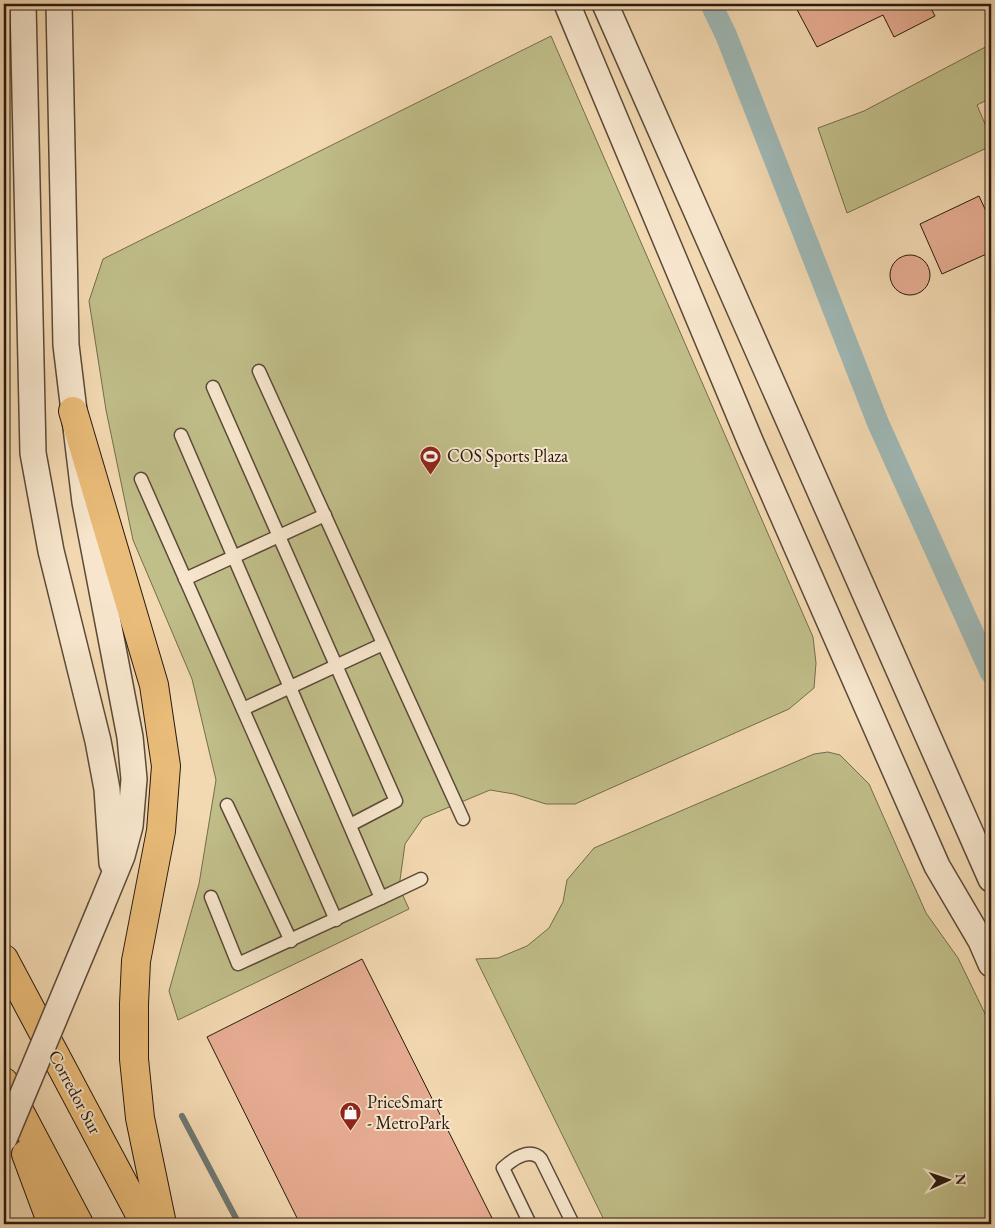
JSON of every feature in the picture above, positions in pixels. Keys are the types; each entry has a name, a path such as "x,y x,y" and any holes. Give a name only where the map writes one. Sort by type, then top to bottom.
{"highway":[{"path":"73,411 154,685 166,766 161,831 136,960 134,1004 134,1059 140,1118 162,1224"},
{"name":"Corredor Sur","path":"4,959 146,1224"},
{"path":"4,1082 79,1224"},
{"path":"4,1094 52,1224"}],"street":[{"path":"23,4 33,453 51,550 98,741 107,790 111,832 112,881"},
{"path":"4,1139 112,881 130,826 134,779 130,737 85,502 66,344 59,4"},
{"path":"567,4 751,443 937,866 981,941 991,964"},
{"path":"596,70 601,43 597,4"},
{"path":"605,4 991,879"},
{"path":"596,70 619,87 640,108 673,156"}],"lane":[{"path":"259,371 463,819"},
{"path":"213,387 396,801 350,825"},
{"path":"181,435 381,898"},
{"path":"141,479 336,920"},
{"path":"185,579 325,515"},
{"path":"243,709 290,685 383,644"},
{"path":"227,805 292,941"},
{"path":"211,897 238,964 292,941 421,879"},
{"path":"530,1224 503,1168 529,1153 536,1154 541,1159 573,1224"}],"shaded area":[{"name":"COS Sports Plaza","path":"551,36 813,637 816,663 814,688 789,709 575,804 546,804 514,794 490,790 423,818 405,844 399,887 409,909 178,1020 169,991 199,884 216,780 192,679 133,540 106,410 89,301 103,259"},
{"path":"991,44 991,98 977,105 991,138 991,146 847,213 818,128 864,111"},
{"path":"828,752 840,755 869,784 926,913 958,958 991,1026 991,1224 606,1224 476,959 498,958 527,946 549,928 563,902 567,880 594,848 814,754"}],"building":[{"path":"794,4 929,4 935,16 894,37 883,15 817,47"},
{"path":"979,196 991,222 991,252 942,274 920,224"},
{"path":"914,255 921,258 927,264 930,275 929,283 921,292 914,295 906,295 899,292 891,283 890,271 893,264 902,256"},
{"name":"PriceSmart - MetroPark","path":"362,959 495,1224 300,1224 207,1037"}],"waterway":[{"path":"711,4 726,35 878,423 991,673"},
{"path":"182,1116 239,1224"}],"place":[{"name":"COS Sports Plaza","path":"431,475"},
{"name":"PriceSmart - MetroPark","path":"351,1131"}]}
